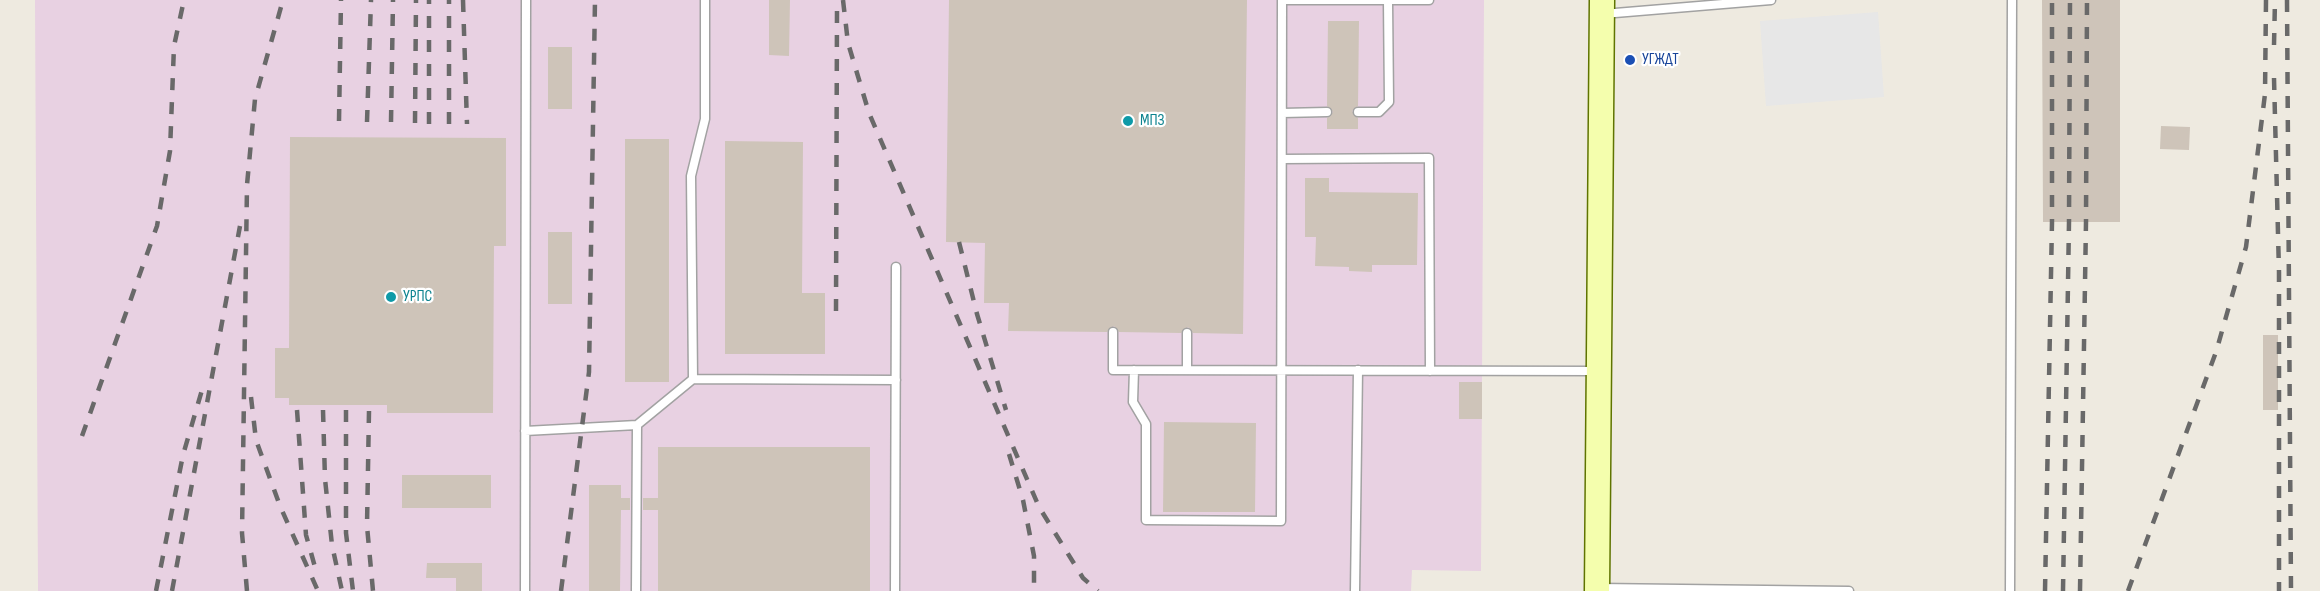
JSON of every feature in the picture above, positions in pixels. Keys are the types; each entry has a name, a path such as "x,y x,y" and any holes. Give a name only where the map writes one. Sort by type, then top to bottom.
{"street":[{"path":"1597,590 1602,7"}],"lane":[{"path":"525,591 526,0"},
{"path":"693,379 692,176 705,119 705,0"},
{"path":"1134,370 1133,402 1146,424 1146,520 1281,521 1282,0 1429,0"},
{"path":"1602,7 1771,0"},
{"path":"2010,591 2012,0"},
{"path":"1358,112 1379,112 1389,102 1388,1"},
{"path":"1282,113 1327,112"},
{"path":"1282,159 1429,158 1430,371"},
{"path":"895,591 896,267"},
{"path":"1113,332 1113,370 1599,371"},
{"path":"1187,333 1187,370"},
{"path":"1355,591 1358,370"},
{"path":"525,431 637,425 693,379 896,380"},
{"path":"636,591 637,425"},
{"path":"1597,590 1848,591"}],"shaded area":[{"path":"35,0 1484,0 1481,571 1412,570 1411,591 38,591"},
{"path":"1878,12 1884,97 1766,106 1760,21"}],"building":[{"path":"769,0 790,0 789,56 769,55"},
{"name":"МПЗ","path":"949,0 1247,0 1243,334 1193,333 1188,327 1181,333 1119,332 1114,326 1107,332 1008,331 1009,303 984,303 985,243 946,242"},
{"path":"2042,0 2120,0 2120,222 2043,222"},
{"path":"1328,21 1359,21 1358,106 1352,111 1358,118 1358,129 1327,129 1327,118 1333,112 1327,106"},
{"path":"548,47 572,47 572,109 548,109"},
{"path":"2161,126 2190,127 2189,150 2160,149"},
{"name":"УРПС","path":"290,137 506,138 506,246 494,246 493,413 387,413 387,405 289,405 289,398 275,398 275,348 289,348"},
{"path":"625,139 669,139 669,382 625,382"},
{"path":"725,141 803,142 802,293 825,293 825,354 725,354"},
{"path":"1305,178 1329,178 1329,192 1418,193 1417,265 1372,265 1372,272 1349,271 1349,267 1315,266 1316,237 1305,237"},
{"path":"548,232 572,232 572,304 548,304"},
{"path":"2263,335 2278,335 2278,410 2263,410"},
{"path":"1459,382 1482,382 1482,419 1459,419"},
{"path":"1164,422 1256,423 1255,512 1163,512"},
{"path":"658,447 870,447 870,591 658,591 658,510 643,510 643,498 658,498"},
{"path":"402,475 491,475 491,508 402,508"},
{"path":"589,485 621,485 621,498 630,498 630,510 621,510 620,591 589,591"},
{"path":"427,563 482,563 482,591 456,591 456,578 426,578"}],"railway":[{"path":"82,436 157,226 170,151 174,46 184,0"},
{"path":"247,591 242,533 247,185 255,99 283,0"},
{"path":"339,121 341,0"},
{"path":"367,122 371,0"},
{"path":"391,122 393,0"},
{"path":"415,123 416,0"},
{"path":"429,0 429,124"},
{"path":"449,0 449,124"},
{"path":"463,0 467,124"},
{"path":"561,591 589,372 595,0"},
{"path":"843,0 848,43 869,113 1039,507 1083,578 1098,591"},
{"path":"2045,591 2052,222 2052,0"},
{"path":"2063,591 2070,0"},
{"path":"2080,591 2087,0"},
{"path":"2128,591 2216,352 2246,247 2265,94 2266,0"},
{"path":"2274,45 2275,0"},
{"path":"2287,0 2291,591"},
{"path":"836,311 837,9"},
{"path":"2274,78 2279,272 2279,591"},
{"path":"172,591 240,226"},
{"path":"959,242 977,314 1006,410"},
{"path":"156,591 183,455 204,383"},
{"path":"251,397 256,440 280,506 318,591"},
{"path":"297,410 306,535 315,567"},
{"path":"323,410 325,479 332,545 342,591"},
{"path":"346,410 346,533 353,591"},
{"path":"369,411 367,526 373,591"},
{"path":"1009,454 1023,500 1034,556 1034,591"}],"place":[{"name":"УГЖДТ","path":"1630,60"},
{"name":"МПЗ","path":"1128,121"},
{"name":"УРПС","path":"391,297"}]}
